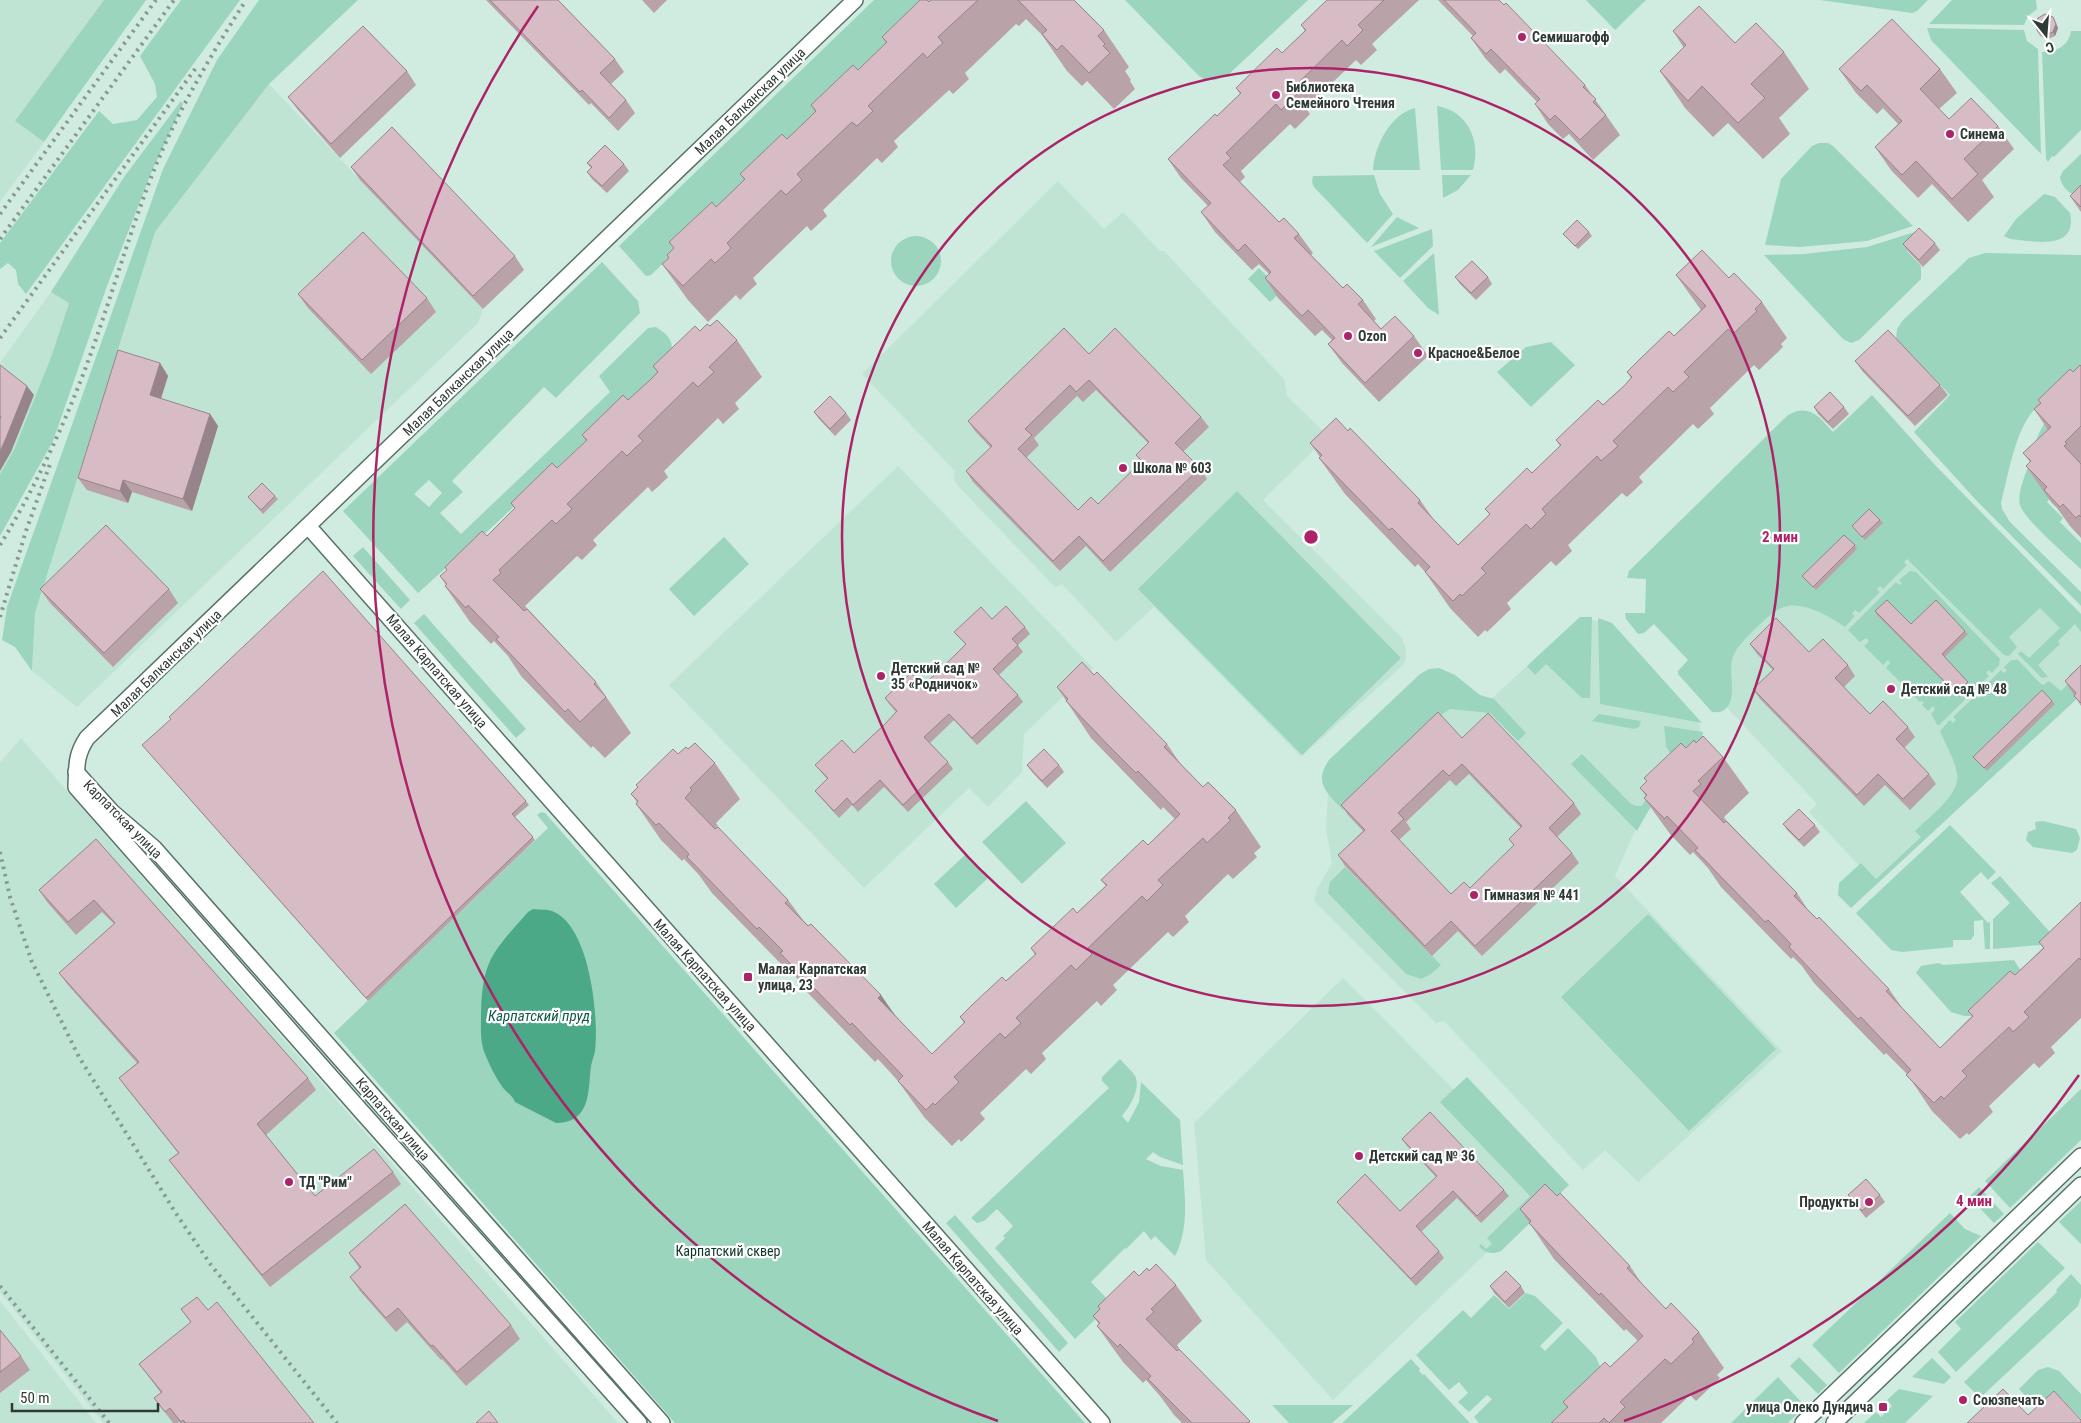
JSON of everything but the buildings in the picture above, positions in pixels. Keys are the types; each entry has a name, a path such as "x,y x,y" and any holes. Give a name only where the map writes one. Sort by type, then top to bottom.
{"street":[{"name":"Малая Балканская улица","path":"76,772 78,754 87,738 855,0"},
{"name":"Малая Карпатская улица","path":"308,526 1102,1423"},
{"name":"Карпатская улица","path":"76,772 76,787 361,1111 640,1423"},
{"name":"Карпатская улица","path":"76,772 112,812 154,848 662,1423"},
{"path":"1804,1423 2081,1156"},
{"path":"1834,1423 2081,1184"}],"shaded area":[{"path":"0,0 104,0 15,121 44,142 0,202"},
{"path":"269,84 483,309 478,323 77,707 32,671 35,613 155,232"},
{"name":"Школа № 603","path":"1058,181 1104,229 1123,212 1160,251 1164,251 1284,379 1287,396 1328,436 1263,500 1402,638 1406,649 1406,659 1402,666 1301,757 1154,607 1116,642 1062,584 1055,587 958,486 954,480 955,471 862,374"},
{"path":"51,292 69,302 51,357 14,450 0,474 0,363"},
{"name":"Детский сад № 35 «Родничок»","path":"898,466 1093,668 1024,734 1022,772 988,807 969,788 864,888 669,685"},
{"name":"Детский сад № 48","path":"1872,504 2049,585 2081,619 2081,681 2061,709 1875,883 1809,812 1817,804 1693,671"},
{"name":"Гимназия № 441","path":"1579,618 1606,622 1698,720 1700,728 1701,742 1648,807 1615,876 1782,1051 1638,1182 1605,1150 1583,1170 1444,1021 1436,1023 1314,901 1317,889 1332,863 1326,829 1330,760 1415,680 1489,701"},
{"path":"21,738 618,1423 103,1423 0,1292 0,763"},
{"name":"Детский сад № 36","path":"1343,978 1553,1189 1333,1400 1206,1260 1194,1123"},
{"path":"0,1301 9,1312 96,1423 0,1423"}],"green space":[{"path":"104,0 146,0 44,142 15,121"},
{"path":"181,0 240,0 26,294 18,284 16,270 8,263 0,269 0,243 99,111 113,124 137,120 157,97 155,84 140,56"},
{"path":"259,0 358,0 269,84 155,232 35,613 32,671 15,647 2,640 7,607 163,169 217,60"},
{"path":"874,0 936,0 651,275 646,276 619,246"},
{"path":"1125,0 1308,0 1228,75 1215,80 1204,79 1199,76"},
{"path":"1586,0 1646,0 1615,30"},
{"path":"1820,0 1928,0 1917,11 1912,13"},
{"path":"1952,0 2036,0 2037,9 2028,16 2024,25 1929,24"},
{"path":"1927,28 2024,30 2027,41 2038,49 2041,154 1931,40"},
{"path":"2071,31 2081,31 2081,130 2054,157 2052,156 2048,162 2046,159 2042,52 2052,51 2061,47 2068,41"},
{"path":"181,101 183,104 152,171 107,286 53,441 0,536 0,474 14,450 51,357 69,303 51,292 124,177"},
{"path":"1437,106 1457,114 1470,129 1475,148 1473,170 1441,170"},
{"path":"1415,108 1420,170 1373,170 1376,151 1391,124 1406,111"},
{"path":"1819,143 1828,143 1833,146 1913,226 1867,241 1800,247 1765,245 1781,179 1812,146"},
{"path":"2081,154 2081,198 2067,190 2060,177 2063,171"},
{"path":"1374,175 1380,194 1393,214 1367,243 1314,187 1312,182 1313,176"},
{"path":"1442,175 1471,175 1458,190 1443,198"},
{"path":"2044,194 2055,197 2070,213 2071,225 2067,234 2060,239 2041,242 2010,239 2004,236 2016,219"},
{"path":"1397,217 1419,228 1371,247"},
{"path":"1432,229 1433,246 1400,278 1374,251"},
{"path":"1918,231 1922,235 1907,251 1921,266 1921,279 1859,340 1851,343 1843,339 1764,255 1804,254 1867,247"},
{"path":"921,236 934,243 940,251 940,271 934,279 926,285 911,286 898,279 892,271 891,256 898,243 906,237"},
{"path":"1434,253 1439,315 1428,308 1403,281"},
{"path":"1985,253 2081,255 2081,367 2041,402 2024,424 2012,457 2001,503 2002,509 2010,522 2081,592 2081,606 1976,500 1914,432 1950,395 1896,339 1897,329 1903,320 1969,258"},
{"path":"602,262 638,301 640,313 556,398 544,387 452,481 463,492 440,513 461,534 610,392 599,376 648,328 656,327 670,339 672,348 668,365 478,540 476,537 473,539 475,542 418,593 343,511","holes":["429,480 442,493 429,507 414,494"]},
{"path":"1259,268 1282,291 1270,302 1248,279"},
{"path":"1551,342 1575,365 1531,407 1497,372 1526,347"},
{"path":"1872,395 1936,466 2081,614 2081,632 2075,624 2058,641 2060,644 2038,665 2048,677 2042,678 2018,654 2021,651 2029,658 2060,628 2040,608 2009,637 2017,647 2009,656 2004,655 1907,559 1904,562 1907,565 1883,589 1880,586 1877,589 1880,592 1859,613 1855,610 1852,614 1855,616 1845,627 1826,615 1803,607 1788,606 1770,616 1747,637 1735,652 1731,665 1732,692 1730,702 1723,711 1712,712 1678,674 1678,671 1688,660 1654,624 1644,633 1638,634 1626,619 1625,613 1645,613 1646,579 1627,578 1629,571 1788,415 1808,411 1819,417 1833,432"},
{"path":"2051,415 2051,497 2047,502 2063,518 2060,522 2081,543 2081,569 2037,528 2023,511 2019,500 2020,490 2035,444 2043,426"},
{"path":"1237,491 1401,658 1302,755 1138,589"},
{"path":"724,537 749,564 694,616 669,589"},
{"path":"363,547 410,600 401,609 353,556"},
{"path":"1910,571 1916,572 2000,659 1999,665 1992,673 1989,670 1986,673 1989,676 1938,726 1931,714 1935,709 1933,706 1928,711 1922,705 1924,702 1920,702 1908,690 1912,686 1909,683 1905,687 1886,668 1890,663 1888,660 1883,665 1864,646 1869,641 1866,638 1860,642 1848,630 1896,582 1899,585 1902,583 1899,580"},
{"path":"424,614 526,729 516,738 414,623"},
{"path":"1580,617 1592,617 1590,698 1582,698 1546,664 1535,675 1527,666"},
{"path":"1598,618 1612,623 1702,723 1600,704"},
{"path":"2011,660 2018,660 2043,685 2049,681 2061,691 2069,683 2069,675 2081,665 2081,695 1851,908 1838,895 1839,883 1861,863 1876,879 1921,837 1915,831 1943,805 1957,782 1954,763 1940,731 1950,720 1953,723 1956,720 1953,717 1976,695 1979,698 1982,695 1979,692 2001,670 2004,673 2007,671 2004,667"},
{"path":"1439,668 1455,675 1480,695 1494,699 1526,733 1518,741 1490,713 1450,709 1438,717 1343,810 1327,793 1322,781 1324,768 1329,760 1420,674 1429,669"},
{"path":"1599,714 1641,721 1639,727 1634,729 1592,721"},
{"path":"1664,726 1703,732 1702,738 1659,795 1637,831 1571,764 1582,754 1630,803 1642,806 1667,759 1675,753 1670,753 1666,746"},
{"path":"1026,801 1066,843 1022,884 982,842"},
{"name":"Карпатский сквер","path":"541,812 545,813 1085,1423 675,1423 334,1033 548,828 537,815"},
{"path":"2043,821 2076,829 2080,838 2077,850 2072,853 2033,847 2026,840 2028,832 2036,829 2035,822"},
{"path":"1950,825 1996,872 1988,880 1981,872 1960,892 1988,923 1990,922 1990,949 1985,949 1983,920 1974,921 1974,935 1971,940 1953,940 1953,947 1902,952 1891,950 1856,913"},
{"path":"966,854 988,878 956,908 934,884"},
{"path":"1345,867 1441,965 1431,974 1421,979 1406,974 1328,893 1330,882"},
{"path":"2000,876 2057,940 2040,945 1993,949 1993,919 2010,903 1991,883"},
{"path":"1648,914 1776,1049 1689,1131 1561,997"},
{"path":"2014,960 2021,971 1975,1016 1964,1016 1951,1012 1916,973 1921,966 1939,963 1943,965"},
{"path":"1120,1059 1133,1073 1137,1083 1133,1098 1122,1116 1128,1123 1139,1102 1141,1082 1180,1120 1183,1165 1160,1157 1153,1152 1146,1159 1161,1166 1183,1170 1184,1225 1175,1256 1155,1236 1151,1240 1144,1231 1091,1282 1109,1301 1109,1306 1075,1339 995,1248 1013,1226 997,1209 984,1221 977,1223 971,1218 1109,1088 1102,1081 1102,1077"},
{"path":"1467,1077 1569,1185 1501,1251 1495,1253 1486,1252 1479,1246 1481,1244 1486,1249 1492,1244 1487,1238 1530,1196 1440,1102"},
{"path":"2081,1089 2081,1140 2010,1208 1985,1181"},
{"path":"1979,1187 2004,1214 1994,1223 1969,1197"},
{"path":"2081,1201 2081,1244 2059,1222"},
{"path":"1950,1213 1965,1229 1981,1236 1839,1373 1812,1345"},
{"path":"955,1215 1068,1343 1059,1352 946,1223"},
{"path":"2038,1242 2065,1268 1956,1372 1938,1352 1961,1329 1955,1322"},
{"path":"2071,1274 2081,1285 2081,1297 2078,1306 1980,1398 1964,1382 2057,1292 2056,1290"},
{"path":"1526,1293 1535,1296 1563,1323 1540,1346 1545,1351 1568,1328 1596,1357 1601,1369 1556,1423 1479,1423 1474,1417 1492,1399 1487,1395 1469,1412 1458,1402 1468,1393 1459,1382 1449,1390 1416,1355 1463,1310 1471,1318 1494,1295 1509,1309"},
{"path":"1799,1357 1827,1385 1818,1394 1790,1366"},
{"path":"1932,1358 1951,1377 1944,1384 1912,1377"},
{"path":"1411,1359 1420,1369 1419,1371 1470,1423 1342,1423"},
{"path":"2048,1367 2059,1371 2081,1394 2081,1419 2061,1398 2043,1415 2019,1389 2038,1370"},
{"path":"1778,1377 1805,1406 1788,1423 1731,1423"},
{"path":"1899,1389 1933,1396 1905,1423 1864,1423 1876,1412 1881,1417 1892,1406 1887,1400"},
{"path":"1272,1405 1353,1405 1332,1423 1289,1423"}],"water":[{"name":"Карпатский пруд","path":"533,909 552,911 565,920 575,934 583,952 593,995 596,1036 595,1051 585,1106 574,1119 556,1123 515,1102 494,1074 483,1049 482,1040 482,997 491,958 528,912"}],"railway":[{"path":"0,214 156,0"},
{"path":"0,239 174,0"},
{"path":"0,545 33,487 71,406 163,148 196,83 246,0"},
{"path":"0,338 198,65"},
{"path":"0,617 26,531 50,464"},
{"path":"0,852 10,897 32,962 79,1057 175,1212 211,1265 337,1423"},
{"path":"0,1286 109,1423"}],"place":[{"name":"Семишагофф","path":"1522,37"},
{"name":"Библиотека Семейного Чтения","path":"1276,95"},
{"name":"Синема","path":"1950,134"},
{"name":"Ozon","path":"1348,336"},
{"name":"Красное&Белое","path":"1418,353"},
{"name":"Школа № 603","path":"1123,468"},
{"name":"Детский сад № 35 «Родничок»","path":"881,676"},
{"name":"Детский сад № 48","path":"1891,689"},
{"name":"Гимназия № 441","path":"1474,895"},
{"name":"Малая Карпатская улица, 23","path":"748,977"},
{"name":"Детский сад № 36","path":"1359,1156"},
{"name":"ТД \"Рим\"","path":"289,1182"},
{"name":"Продукты","path":"1869,1202"},
{"name":"Союзпечать","path":"1963,1400"},
{"name":"улица Олеко Дундича","path":"1883,1407"}]}
